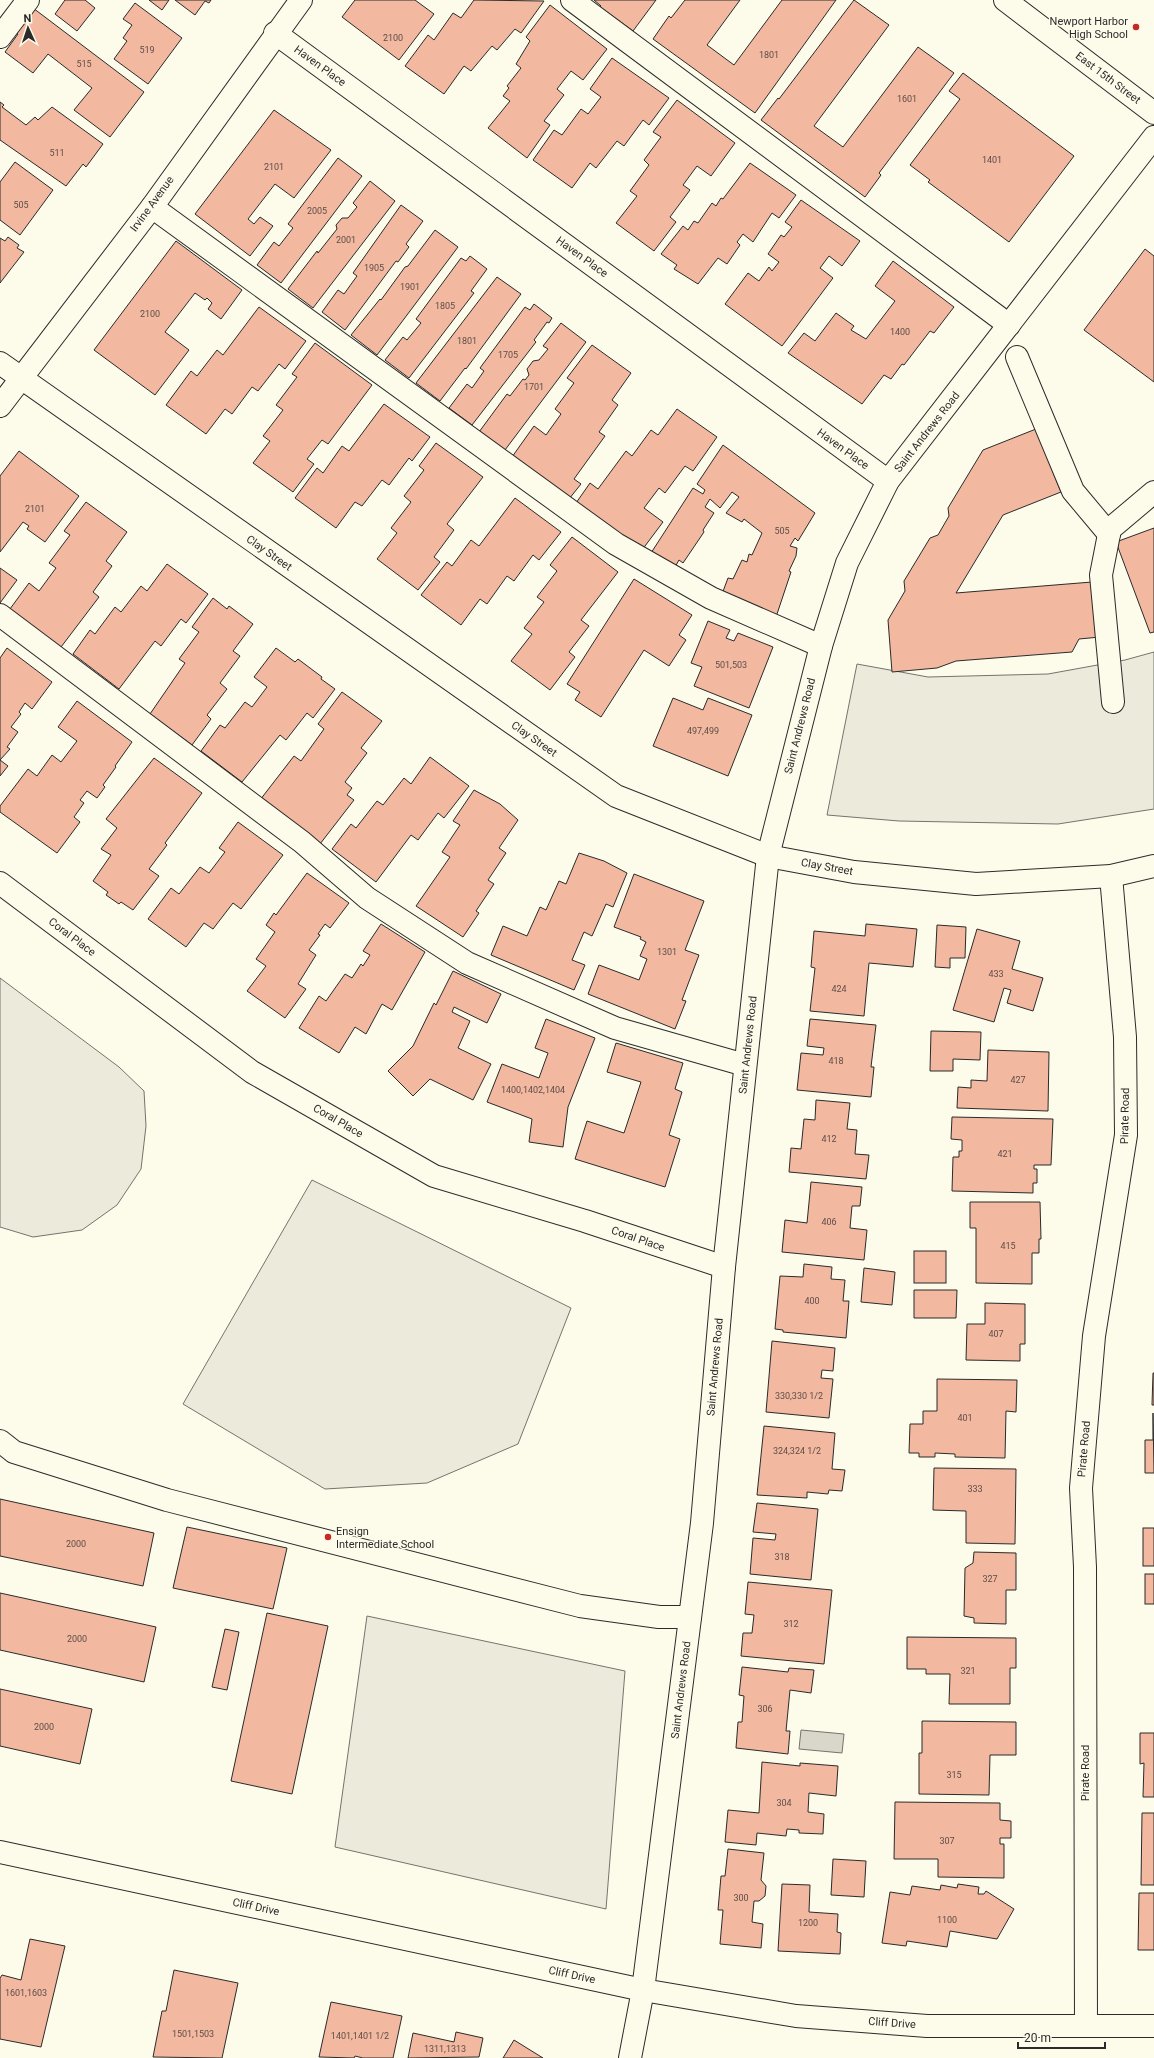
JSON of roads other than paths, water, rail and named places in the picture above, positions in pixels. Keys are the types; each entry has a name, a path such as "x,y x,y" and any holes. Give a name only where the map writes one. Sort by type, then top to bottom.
{"street":[{"path":"0,37 28,0"},
{"name":"Irvine Avenue","path":"0,406 152,207 275,33 301,0"},
{"path":"572,0 1009,325"},
{"name":"East 15th Street","path":"1004,0 1154,113"},
{"name":"Haven Place","path":"275,33 888,482"},
{"name":"Saint Andrews Road","path":"630,2058 643,1990 702,1523 724,1268 768,856 821,646 848,563 888,482 1154,137"},
{"path":"152,207 616,544 711,598 821,646"},
{"path":"1017,357 1073,491 1109,534"},
{"name":"Clay Street","path":"0,363 616,796 768,856 854,872 976,884 1111,876 1154,866"},
{"path":"1113,702 1101,575 1109,534 1110,529 1154,492"},
{"path":"0,615 302,842 367,898 467,963 615,1028 746,1065"},
{"name":"Pirate Road","path":"1086,2026 1085,1567 1081,1488 1094,1336 1126,1134 1125,1037 1111,876"},
{"name":"Coral Place","path":"0,883 252,1072 434,1176 585,1221 724,1268"},
{"path":"0,1442 14,1452 168,1500 580,1606 659,1617 690,1617"},
{"name":"Cliff Drive","path":"0,1852 643,1990 796,2016 927,2026 1154,2026"}],"place":[{"name":"Newport Harbor High School","path":"1136,27"},
{"name":"Ensign Intermediate School","path":"328,1537"}]}
